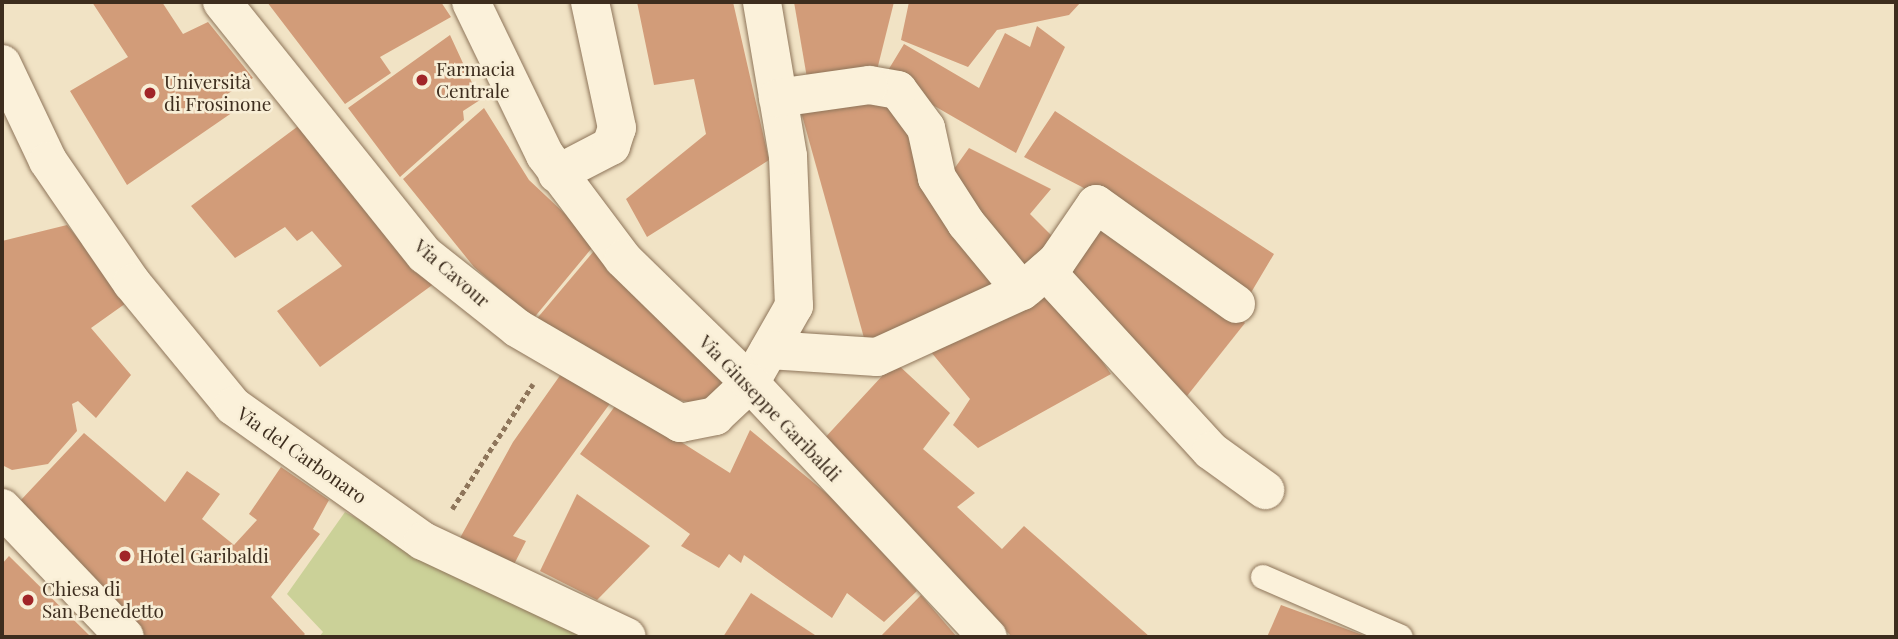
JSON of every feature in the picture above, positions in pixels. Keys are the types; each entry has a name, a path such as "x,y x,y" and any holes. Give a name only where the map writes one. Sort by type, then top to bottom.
{"street":[{"name":"Via Cavour","path":"222,2 425,255 517,328 680,423 715,416 750,383 794,306 788,156 762,2"},
{"name":"Via Giuseppe Garibaldi","path":"471,2 557,174 623,259 750,383 988,637"},
{"path":"557,174 611,146 617,128 590,2"},
{"name":"Via del Carbonaro","path":"2,64 56,172 132,283 233,406 430,544 627,637"},
{"path":"778,98 869,85 898,90 926,128 937,178 966,223 1034,281 1211,451 1265,490"},
{"path":"769,350 877,357 1034,281 1096,204 1236,304"},
{"path":"2,508 125,637"}],"lane":[{"path":"1263,577 1401,637"}],"path":[{"path":"430,544 555,351"}],"green space":[{"path":"345,512 501,595 587,637 319,637 323,632 287,594"}],"building":[{"name":"Università di Frosinone","path":"92,2 162,2 183,34 208,22 253,78 224,96 236,110 127,185 70,91 128,57"},
{"path":"267,2 441,2 451,17 380,57 391,73 345,104"},
{"path":"637,2 733,2 769,160 647,237 626,199 706,134 694,79 654,85"},
{"path":"794,2 894,2 877,70 807,78"},
{"path":"909,2 1081,2 1069,15 997,30 968,67 901,40"},
{"path":"1037,26 1065,47 1016,153 884,77 904,44 979,88 1005,33 1030,47"},
{"path":"450,35 480,100 463,111 464,120 400,177 348,108"},
{"path":"890,93 1001,287 866,345 798,101"},
{"path":"484,108 529,180 596,243 533,319 474,267 403,179"},
{"path":"1055,111 1274,254 1249,296 1082,187 1024,157"},
{"path":"305,121 435,283 320,367 277,311 342,266 312,231 297,241 285,227 235,258 191,206"},
{"path":"969,148 1051,189 1030,214 1057,241 1024,279 949,176"},
{"path":"1098,217 1177,267 1245,323 1187,396 1064,266"},
{"path":"67,225 129,301 91,328 131,375 96,418 78,401 72,404 77,431 48,464 12,470 2,465 2,241"},
{"path":"599,245 729,379 712,407 670,398 534,322"},
{"path":"1053,290 1111,374 978,448 953,425 970,399 926,346"},
{"path":"895,362 950,413 923,449 975,493 957,507 1002,549 1024,526 1150,637 1012,637 821,442"},
{"path":"566,367 614,398 513,536 526,541 509,574 455,547 513,442"},
{"path":"618,402 730,473 750,430 843,507 917,591 884,622 847,593 832,618 744,555 741,563 729,554 719,568 681,546 690,534 580,454"},
{"path":"84,433 165,502 187,471 220,494 202,519 234,545 257,520 249,514 281,467 329,500 313,529 320,534 271,597 305,634 302,637 140,637 20,501"},
{"path":"577,494 650,546 597,600 540,571"},
{"name":"Chiesa di San Benedetto","path":"9,556 91,637 2,637 2,564"},
{"path":"751,593 818,637 723,637"},
{"path":"921,595 957,637 880,637"},
{"path":"1281,605 1368,637 1267,637"}],"place":[{"name":"Farmacia Centrale","path":"422,80"},
{"name":"Università di Frosinone","path":"150,93"},
{"name":"Hotel Garibaldi","path":"125,556"},
{"name":"Chiesa di San Benedetto","path":"28,600"}]}
